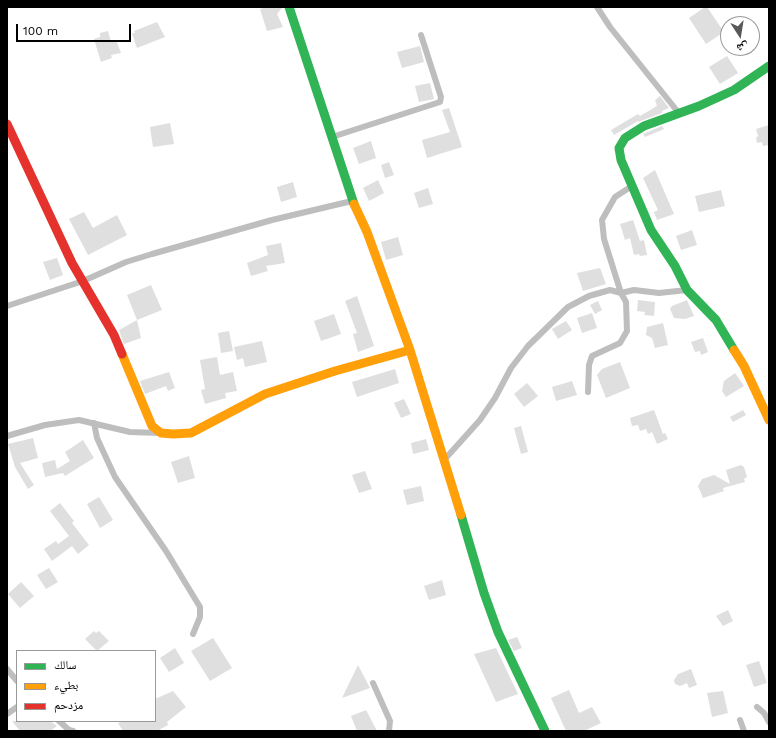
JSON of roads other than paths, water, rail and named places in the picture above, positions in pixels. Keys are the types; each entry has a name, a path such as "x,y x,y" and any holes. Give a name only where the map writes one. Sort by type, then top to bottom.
{"street":[{"path":"289,7 352,201 367,232 410,350 445,460 484,593 498,632 545,731"},
{"path":"597,7 610,27 678,112"},
{"path":"332,137 440,102 441,97 421,35"},
{"path":"769,66 734,90 699,106 678,112 644,126 630,134 621,142 619,148 621,160 651,230 675,266 687,290 716,320 744,366 769,420"},
{"path":"7,124 72,263 84,281 114,335 152,426 161,433"},
{"path":"588,392 589,365 592,356 620,343 627,331 626,302 621,293 604,239 602,220 615,197 632,186"},
{"path":"7,306 84,281 126,262 152,254 272,220 352,201"},
{"path":"445,460 480,420 495,398 511,368 550,324 568,307 589,296 610,290 621,293 634,290 659,293 687,290"},
{"path":"7,436 66,421 78,420 130,432 173,434 190,432 265,394 410,350"},
{"path":"94,423 97,438 115,477 166,551 200,608 200,617 193,634"},
{"path":"7,669 16,680"},
{"path":"373,683 390,721 389,731"},
{"path":"7,714 16,708"},
{"path":"757,708 764,713 769,722"},
{"path":"740,720 744,731"},
{"path":"60,722 69,730 73,731"}]}
